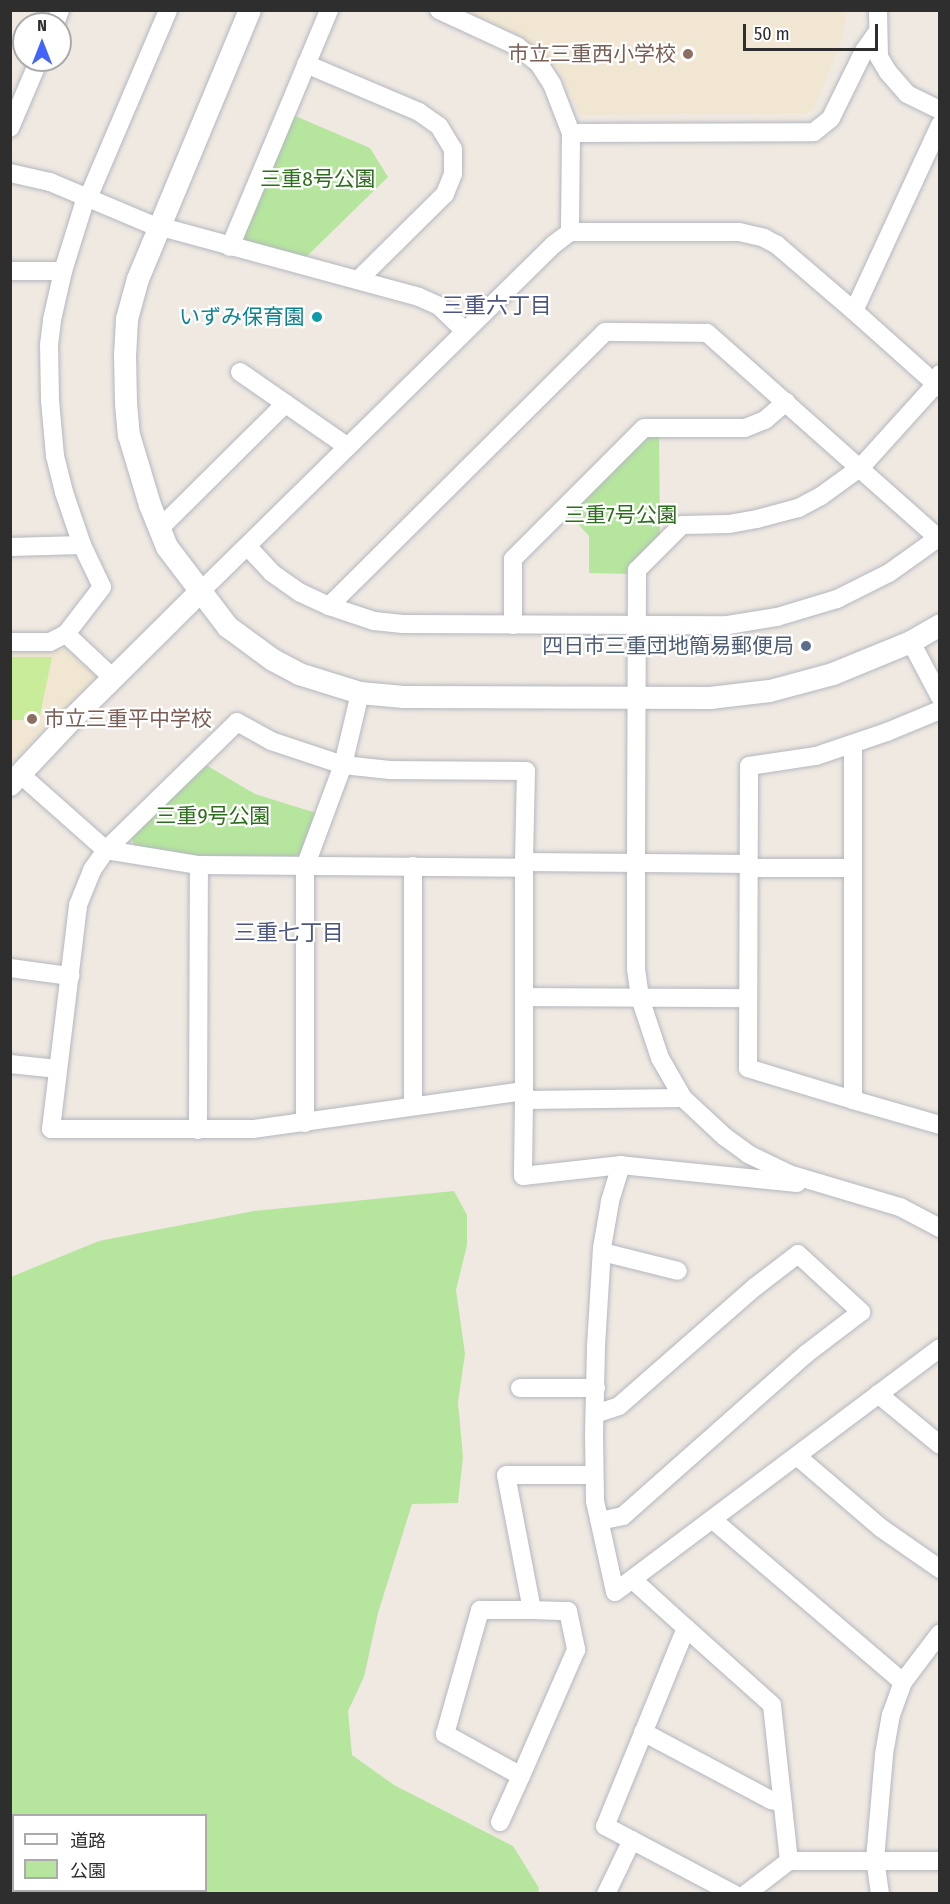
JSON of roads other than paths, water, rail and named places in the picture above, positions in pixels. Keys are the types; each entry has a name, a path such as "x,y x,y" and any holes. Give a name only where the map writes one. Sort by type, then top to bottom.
{"street":[{"path":"10,642 50,642 66,634 102,587 81,545 55,456 50,400 49,345 63,271 87,198 168,10"},
{"path":"250,10 158,226 138,279 127,319 126,403 137,468 167,547 199,593 228,627 273,660 320,682 360,693 404,697 638,698 737,696 770,691 833,674 911,642 939,625"},
{"path":"230,247 329,10"},
{"path":"439,10 504,38 529,54 552,84 571,133 570,232"},
{"path":"878,10 876,34 879,57 896,85 914,98 939,110"},
{"path":"571,133 814,132 831,118 864,51 876,34"},
{"path":"306,64 419,112 439,126 449,137 453,149 453,174 445,194 358,280"},
{"path":"10,128 34,72"},
{"path":"854,311 939,125"},
{"path":"10,173 36,177 158,226 426,299 439,306 465,331"},
{"path":"852,868 636,863 306,867 199,865 106,850 15,780 199,593 553,245 570,232 751,234 777,245 938,382 861,467 821,496 785,512 728,524 682,525 637,570 638,698 636,863 636,969 640,998 660,1058 683,1098 710,1124 748,1154 789,1174 900,1208 939,1228"},
{"path":"10,271 63,271"},
{"path":"248,547 272,573 301,593 329,606 361,617 389,623 728,625 798,612 872,583 907,562 938,538 861,467 707,333 604,332 329,606"},
{"path":"240,372 348,447"},
{"path":"513,625 513,559 644,428 745,428 765,420 786,402"},
{"path":"160,528 286,403"},
{"path":"10,547 81,545"},
{"path":"66,634 114,678"},
{"path":"911,642 939,697"},
{"path":"305,1123 306,867 343,765 360,693"},
{"path":"939,710 853,744 787,762 749,766 748,998 748,1068 939,1125"},
{"path":"683,1098 524,1095 413,1106 305,1123 253,1128 198,1130 51,1128 78,905 92,870 106,850 237,722 271,741 343,765 390,770 526,771 524,865 524,1095 523,1176 621,1165 829,1186"},
{"path":"853,744 853,1100"},
{"path":"198,1130 199,865"},
{"path":"413,866 413,1106"},
{"path":"10,968 70,976"},
{"path":"524,997 748,998"},
{"path":"10,1064 58,1069"},
{"path":"621,1165 610,1202 602,1252 594,1475 600,1521 615,1592 798,1457 939,1348"},
{"path":"602,1252 678,1271"},
{"path":"596,1414 619,1406 755,1287 798,1254 861,1312 806,1354 624,1516 600,1521"},
{"path":"520,1388 596,1388"},
{"path":"879,1394 939,1445"},
{"path":"798,1457 881,1528 939,1569"},
{"path":"532,1610 506,1475 594,1475"},
{"path":"713,1520 903,1682"},
{"path":"633,1580 772,1705 789,1861"},
{"path":"500,1822 521,1776 576,1650 568,1611 480,1610 445,1734 521,1776"},
{"path":"686,1628 605,1826 734,1893"},
{"path":"880,1893 875,1860 886,1737 894,1705 903,1682 939,1633"},
{"path":"644,1732 771,1800 783,1803"},
{"path":"606,1893 632,1840"},
{"path":"746,1893 789,1861 939,1861"}],"place":[{"name":"市立三重西小学校","path":"688,54"},
{"name":"いずみ保育園","path":"317,317"},
{"name":"四日市三重団地簡易郵便局","path":"806,646"},
{"name":"市立三重平中学校","path":"32,719"}],"district":[{"name":"三重六丁目","path":"497,306"},
{"name":"三重七丁目","path":"289,933"}],"park label":[{"name":"三重8号公園","path":"318,179"},
{"name":"三重7号公園","path":"621,515"},
{"name":"三重9号公園","path":"213,816"}]}
